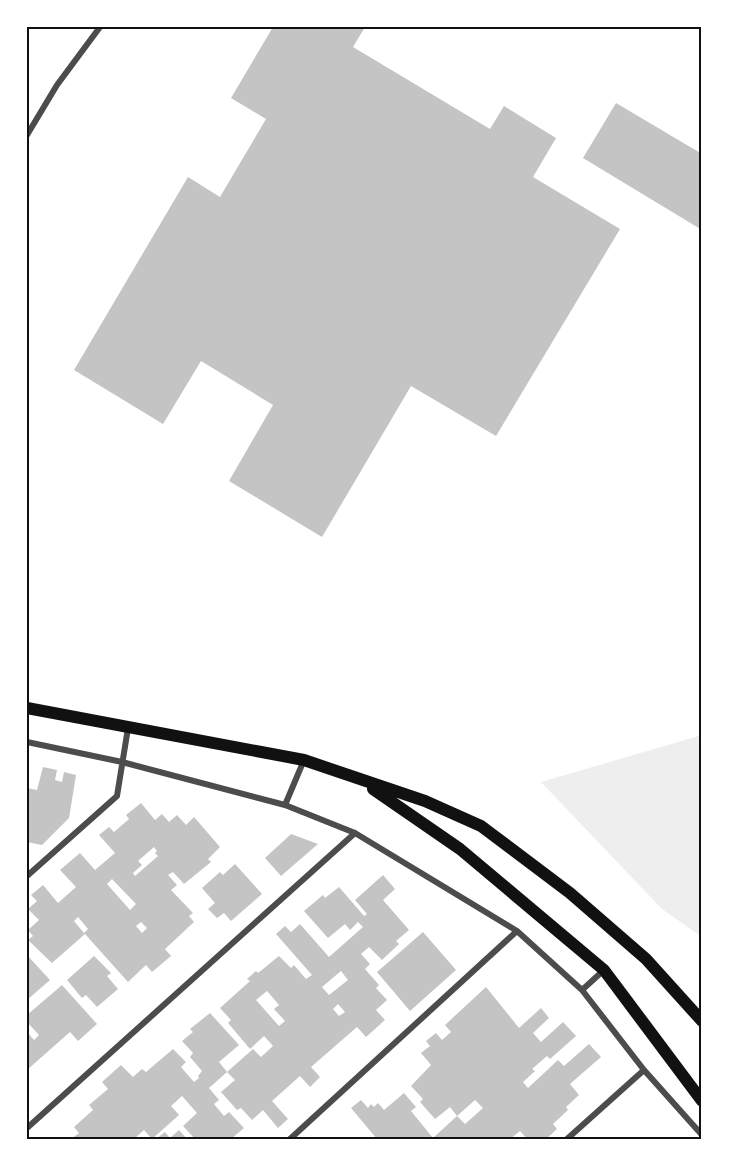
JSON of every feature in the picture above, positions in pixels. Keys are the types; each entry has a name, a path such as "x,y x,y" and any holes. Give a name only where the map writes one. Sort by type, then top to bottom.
{"main road":[{"path":"27,708 304,760 425,801 481,826 570,892 646,959 702,1021"},
{"path":"360,780 460,849 604,969 702,1101"}],"street":[{"path":"27,135 57,84 100,27"},
{"path":"27,876 117,796 128,728"},
{"path":"27,742 122,762 285,805 355,833 517,931 582,990 644,1070 702,1135"},
{"path":"285,805 304,760"},
{"path":"27,1128 355,833"},
{"path":"290,1139 517,931"},
{"path":"582,990 604,969"},
{"path":"567,1139 644,1070"}],"shaded area":[{"path":"702,735 702,937 662,909 541,782"}],"building":[{"path":"273,27 365,27 353,47 490,129 504,106 556,138 533,177 620,229 496,436 411,386 322,537 229,481 273,405 201,361 163,424 74,370 188,177 220,197 266,119 231,98"},
{"path":"616,103 702,154 702,230 583,158"},
{"path":"43,767 57,770 55,780 62,782 64,772 76,775 69,818 42,845 27,842 27,788 37,790"},
{"path":"141,803 155,820 162,814 169,822 177,815 186,825 194,817 220,847 208,859 211,862 184,884 173,872 168,875 177,885 171,890 193,913 189,916 194,922 165,949 171,956 152,972 146,965 128,982 85,934 52,963 28,940 33,936 28,930 39,920 28,909 37,901 31,895 43,885 58,903 76,887 60,870 80,853 95,870 115,853 99,835 109,827 114,832 129,819 126,815","holes":["154,847 157,851 155,853 158,856 135,876 133,873 142,865 138,861","112,879 136,904 130,910 107,884","78,917 88,929 84,933 74,921","141,922 147,928 142,933 136,926"]},
{"path":"291,834 318,844 281,876 265,858"},
{"path":"235,864 262,894 231,921 224,913 217,918 208,909 215,903 202,888 220,872 223,875"},
{"path":"383,875 395,889 383,900 409,930 396,941 399,944 382,960 369,947 361,954 370,964 365,969 379,985 376,988 387,1000 376,1010 385,1020 366,1037 357,1027 311,1067 320,1077 310,1087 300,1076 272,1101 288,1119 278,1128 263,1110 252,1120 241,1108 237,1110 221,1092 235,1080 227,1072 253,1049 261,1057 273,1046 264,1036 250,1049 228,1023 231,1020 220,1008 250,981 247,979 256,971 258,973 279,956 291,968 294,965 306,979 312,975 276,934 285,926 291,932 300,924 329,957 363,927 358,922 350,930 345,924 328,938 304,911 323,895 325,898 339,887 364,916 367,914 355,900","holes":["341,971 348,980 329,995 322,987","267,991 279,1005 274,1009 285,1021 279,1026 256,1000","338,1004 345,1012 339,1016 333,1009"]},
{"path":"423,932 456,970 410,1011 377,972"},
{"path":"27,955 50,980 27,1000"},
{"path":"94,956 111,973 107,976 118,989 97,1007 86,995 82,998 67,980"},
{"path":"62,985 97,1024 78,1041 70,1032 27,1070 27,1032 34,1040 39,1035 27,1022 27,1015"},
{"path":"486,987 519,1028 541,1008 549,1018 533,1033 541,1042 563,1022 576,1036 550,1059 547,1056 532,1069 535,1071 523,1082 528,1088 558,1060 564,1066 589,1044 601,1057 570,1084 579,1095 566,1107 568,1110 553,1124 557,1129 546,1139 527,1139 520,1131 510,1139 377,1139 351,1108 361,1100 368,1108 371,1104 374,1107 378,1103 384,1110 404,1093 416,1107 411,1111 433,1138 457,1116 450,1107 435,1119 420,1102 423,1099 411,1086 431,1065 421,1053 430,1046 426,1041 436,1033 442,1040 451,1032 445,1025","holes":["475,1100 483,1108 465,1124 457,1116"]},
{"path":"210,1013 239,1045 219,1062 227,1072 209,1088 219,1100 214,1104 224,1116 229,1112 244,1128 231,1139 195,1139 183,1126 197,1113 182,1096 171,1106 179,1115 152,1139 144,1130 134,1139 71,1139 79,1133 74,1127 93,1110 89,1105 108,1089 102,1082 121,1065 133,1077 142,1069 146,1072 173,1049 186,1062 181,1067 194,1082 199,1078 202,1071 190,1057 193,1053 182,1041 193,1032 190,1029"},
{"path":"179,1130 187,1139 156,1139 165,1132 170,1138"}]}
